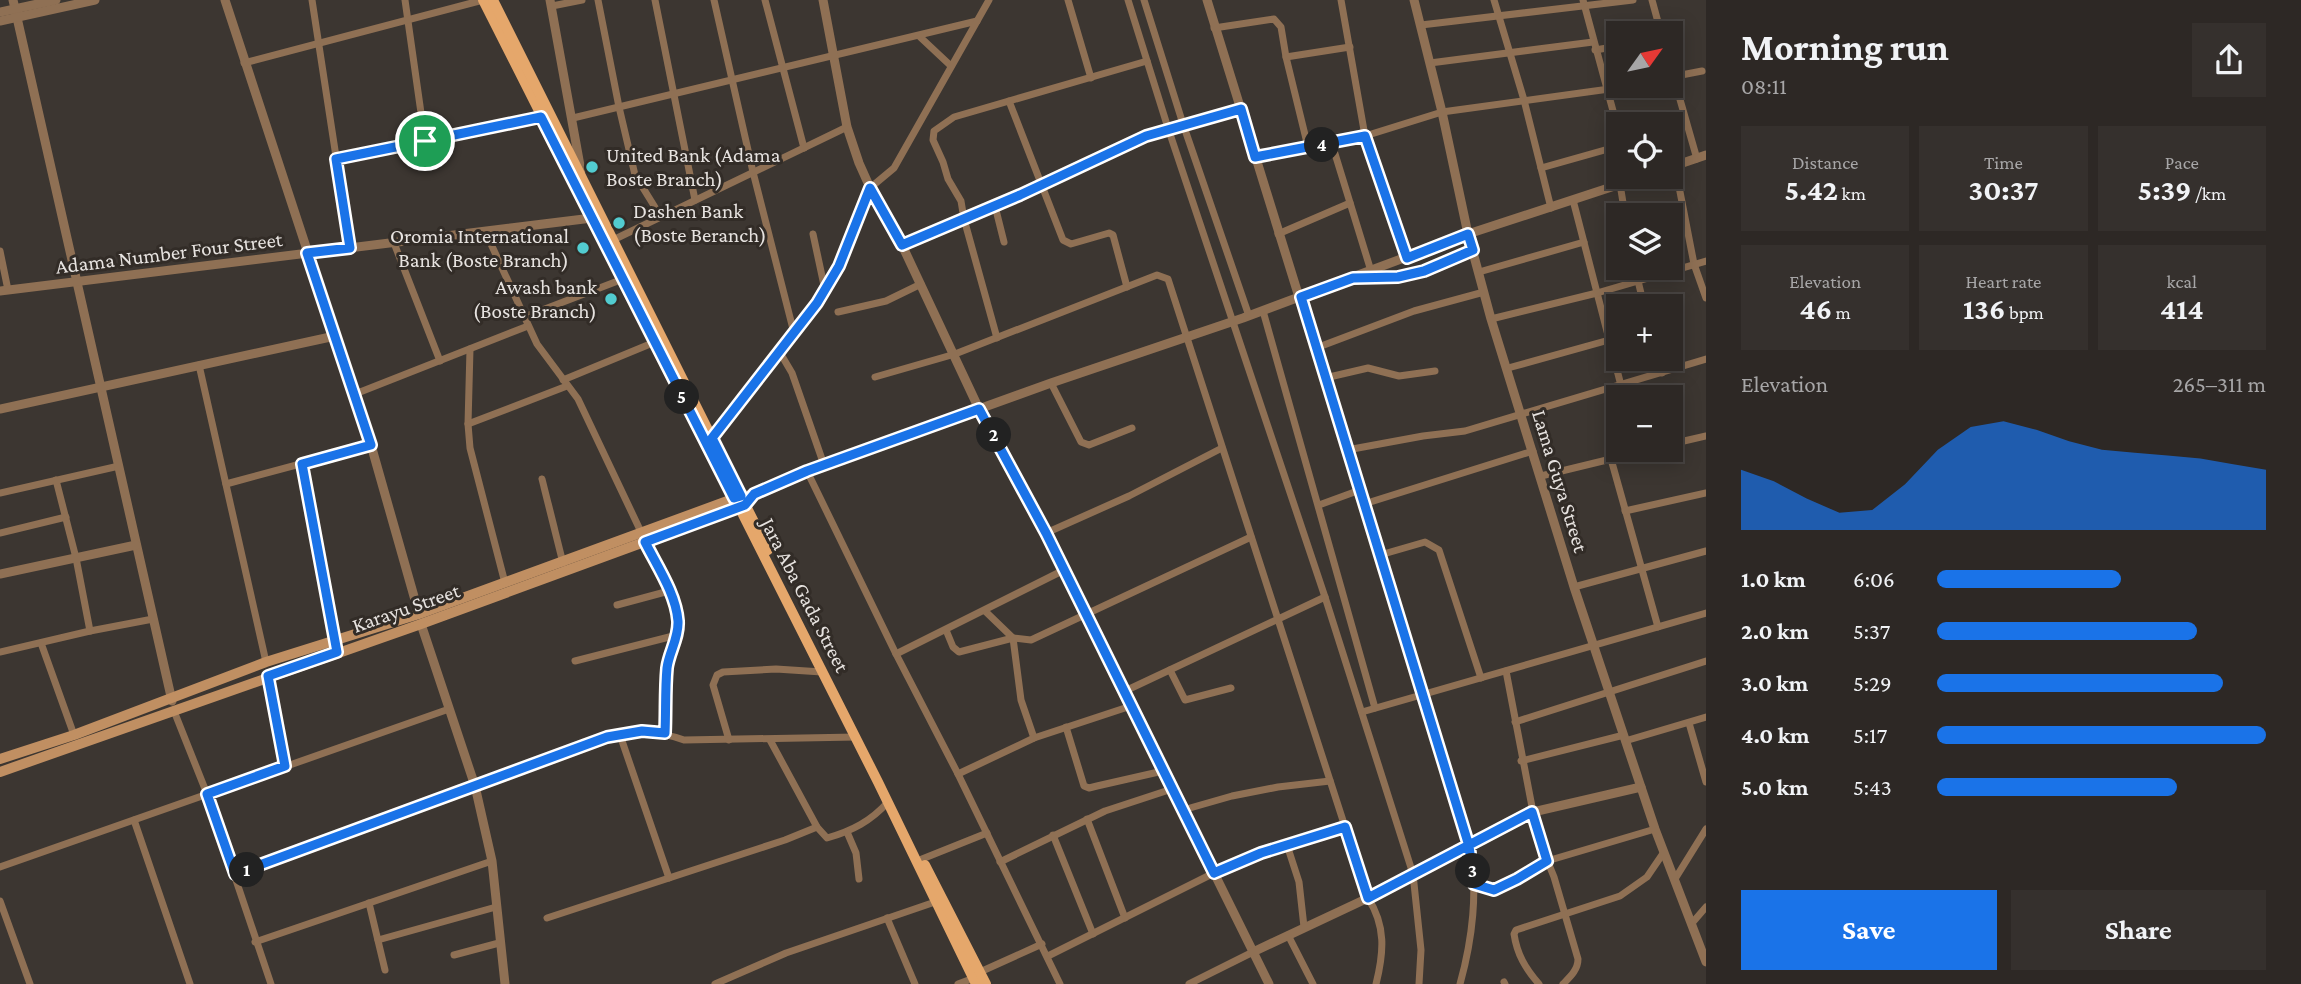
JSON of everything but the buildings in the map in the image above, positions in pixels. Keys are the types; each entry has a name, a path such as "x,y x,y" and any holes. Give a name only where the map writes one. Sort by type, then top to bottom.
{"main road":[{"name":"Jara Aba Gada Street","path":"483,0 655,342 740,501 922,859 977,978"},
{"name":"Jara Aba Gada Street","path":"493,0 712,438 822,672 935,902 977,978 986,984"},
{"name":"Karayu Street","path":"0,760 74,735 266,662 336,640 420,619 740,501"},
{"name":"Karayu Street","path":"0,772 337,652 505,583 564,567"}],"street":[{"path":"0,12 56,0"},
{"path":"0,21 15,9 96,0"},
{"path":"225,0 355,394 420,619 475,786 492,861 505,984"},
{"path":"313,0 350,248"},
{"path":"405,0 425,141"},
{"path":"244,63 483,0"},
{"path":"581,173 551,3 582,0"},
{"path":"598,0 635,175 662,216"},
{"path":"655,0 695,200"},
{"path":"714,0 753,172 794,333"},
{"path":"765,0 804,148"},
{"path":"823,0 847,127 871,190 902,245 979,409 1046,533 1269,984"},
{"path":"712,438 825,290 839,266 871,190 894,168 989,0"},
{"path":"1068,0 1091,78"},
{"path":"1128,0 1168,128 1325,597 1413,874 1422,950 1419,984"},
{"path":"1144,0 1249,316"},
{"path":"1207,0 1469,846 1474,884 1460,984"},
{"path":"1342,0 1365,136 1407,258"},
{"name":"Lama Guya Street","path":"1414,0 1468,234 1492,319 1574,587 1655,829 1693,922 1706,962"},
{"path":"1494,0 1524,100 1551,208"},
{"path":"1420,25 1583,3 1633,0"},
{"path":"1652,0 1658,21"},
{"path":"1583,3 1606,88"},
{"path":"15,9 174,711 207,794 271,984"},
{"path":"1214,29 1274,19 1281,27 1308,147"},
{"path":"573,118 977,20"},
{"path":"919,36 951,66"},
{"path":"1430,63 1508,52 1606,46"},
{"path":"1286,57 1350,47"},
{"path":"997,338 957,191 948,179 933,140 934,131 954,117 1147,61"},
{"path":"1684,73 1702,71"},
{"path":"1255,157 1332,144 1442,112 1606,91"},
{"path":"1680,98 1701,157 1683,163"},
{"path":"1009,102 1063,240 1071,244 1109,233 1113,235 1127,287"},
{"path":"902,245 1168,128 1241,109"},
{"path":"336,159 541,117"},
{"path":"613,240 847,127"},
{"path":"1332,144 1371,271"},
{"path":"1541,168 1606,150"},
{"path":"740,501 807,471 1051,383 1264,311 1468,234 1606,189"},
{"path":"1678,189 1694,264 1706,298"},
{"path":"1573,200 1606,328"},
{"path":"1278,234 1350,203"},
{"path":"995,206 1004,242"},
{"name":"Adama Number Four Street","path":"4,291 592,218"},
{"path":"485,231 537,344 578,400 669,591 678,619 677,635 667,667 665,733"},
{"path":"813,234 825,290"},
{"path":"1479,272 1584,242"},
{"path":"394,243 440,361"},
{"path":"1353,278 1398,277 1424,271 1473,250"},
{"path":"0,251 4,291"},
{"path":"1492,319 1597,293 1706,261"},
{"path":"874,377 955,354 1157,275 1168,279 1368,898 1375,908 1382,929 1384,950 1376,984"},
{"path":"524,317 623,279"},
{"path":"1637,281 1641,294"},
{"path":"838,312 886,301 921,284"},
{"path":"1316,348 1414,311 1484,292"},
{"path":"1264,311 1375,708"},
{"path":"355,394 528,326"},
{"path":"0,409 335,335"},
{"path":"1508,368 1606,341"},
{"path":"468,424 655,342"},
{"path":"470,349 470,447 505,583"},
{"path":"779,351 792,373 824,465"},
{"path":"1617,371 1621,385 1706,359"},
{"path":"200,365 266,662"},
{"path":"1325,378 1368,368 1399,376 1435,371"},
{"path":"1051,383 1085,445 1132,428"},
{"path":"1348,450 1465,431 1606,389"},
{"path":"1683,441 1706,436"},
{"path":"226,484 371,445"},
{"path":"1046,533 1129,496 1222,448"},
{"path":"1364,503 1533,451"},
{"path":"1541,476 1606,460"},
{"path":"1612,462 1658,627"},
{"path":"302,464 337,652"},
{"path":"0,493 119,466"},
{"path":"807,471 1060,984"},
{"path":"542,479 564,567"},
{"path":"56,480 76,558 90,631"},
{"path":"1319,505 1360,490"},
{"path":"1625,511 1706,493"},
{"path":"0,533 65,517"},
{"path":"946,630 959,652 1013,638 1031,640 1251,537"},
{"path":"1380,555 1425,542 1439,550 1481,678"},
{"path":"0,574 136,545"},
{"path":"1574,587 1706,551"},
{"path":"896,654 1064,570"},
{"path":"617,605 669,591"},
{"path":"1125,691 1325,597"},
{"path":"985,611 1013,638 1021,700 1034,738"},
{"path":"1362,712 1706,613"},
{"path":"0,652 153,619"},
{"path":"575,662 677,635"},
{"path":"41,643 74,735"},
{"path":"1515,722 1706,661"},
{"path":"729,740 713,685 717,675 723,672 776,669 822,672"},
{"path":"1170,670 1185,700 1231,688"},
{"path":"1506,671 1532,812 1554,877 1578,965 1563,984"},
{"path":"268,676 285,766"},
{"path":"958,774 1034,738 1131,706"},
{"path":"0,867 449,709"},
{"path":"1521,761 1706,717"},
{"path":"1689,723 1706,782"},
{"path":"1066,727 1084,786 1089,788 1163,771"},
{"path":"235,874 607,737 642,731 665,733 684,740 856,737"},
{"path":"620,735 669,878"},
{"path":"770,740 817,827 827,838 847,832 878,813 888,802"},
{"path":"1182,810 1243,793 1330,781"},
{"path":"1189,984 1368,898 1532,812 1641,787"},
{"path":"1000,862 1087,819 1172,789"},
{"path":"1087,819 1125,918"},
{"path":"134,820 190,984"},
{"path":"547,918 817,827"},
{"path":"1048,956 1214,873 1287,845 1345,827"},
{"path":"1474,884 1494,890 1547,861 1655,829"},
{"path":"1675,879 1706,829"},
{"path":"847,832 856,853 859,879"},
{"path":"922,859 987,833"},
{"path":"1053,835 1093,934"},
{"path":"1287,845 1299,882 1304,927"},
{"path":"1539,984 1527,970 1517,951 1514,934 1520,928 1620,896 1647,877 1664,852"},
{"path":"255,942 492,861"},
{"path":"0,901 30,984"},
{"path":"715,984 786,953 935,902"},
{"path":"369,903 385,970"},
{"path":"377,940 496,906"},
{"path":"1693,922 1706,907"},
{"path":"887,918 915,984"},
{"path":"1288,935 1313,984"},
{"path":"454,955 499,943"},
{"path":"958,984 977,978 1042,944"}],"place":[{"name":"United Bank (Adama Boste Branch)","path":"592,167"},
{"name":"Dashen Bank (Boste Beranch)","path":"619,223"},
{"name":"Oromia International Bank (Boste Branch)","path":"583,248"},
{"name":"Awash bank (Boste Branch)","path":"611,299"}],"route":[{"path":"425,141 336,159 350,248 307,253 371,445 302,464 337,652 268,676 285,766 207,794 235,874 607,737 642,731 665,733 667,667 677,635 678,619 669,591 645,542 745,505 754,494 807,471 979,409 1046,533 1214,873 1261,853 1345,827 1368,898 1469,846 1532,812 1547,861 1494,890 1474,884 1469,846 1301,297 1353,278 1398,277 1424,271 1473,250 1468,234 1407,258 1365,136 1255,157 1241,109 1146,136 1020,195 902,245 870,188 839,266 817,303 712,438 741,496 734,498 541,117 425,141"}]}
